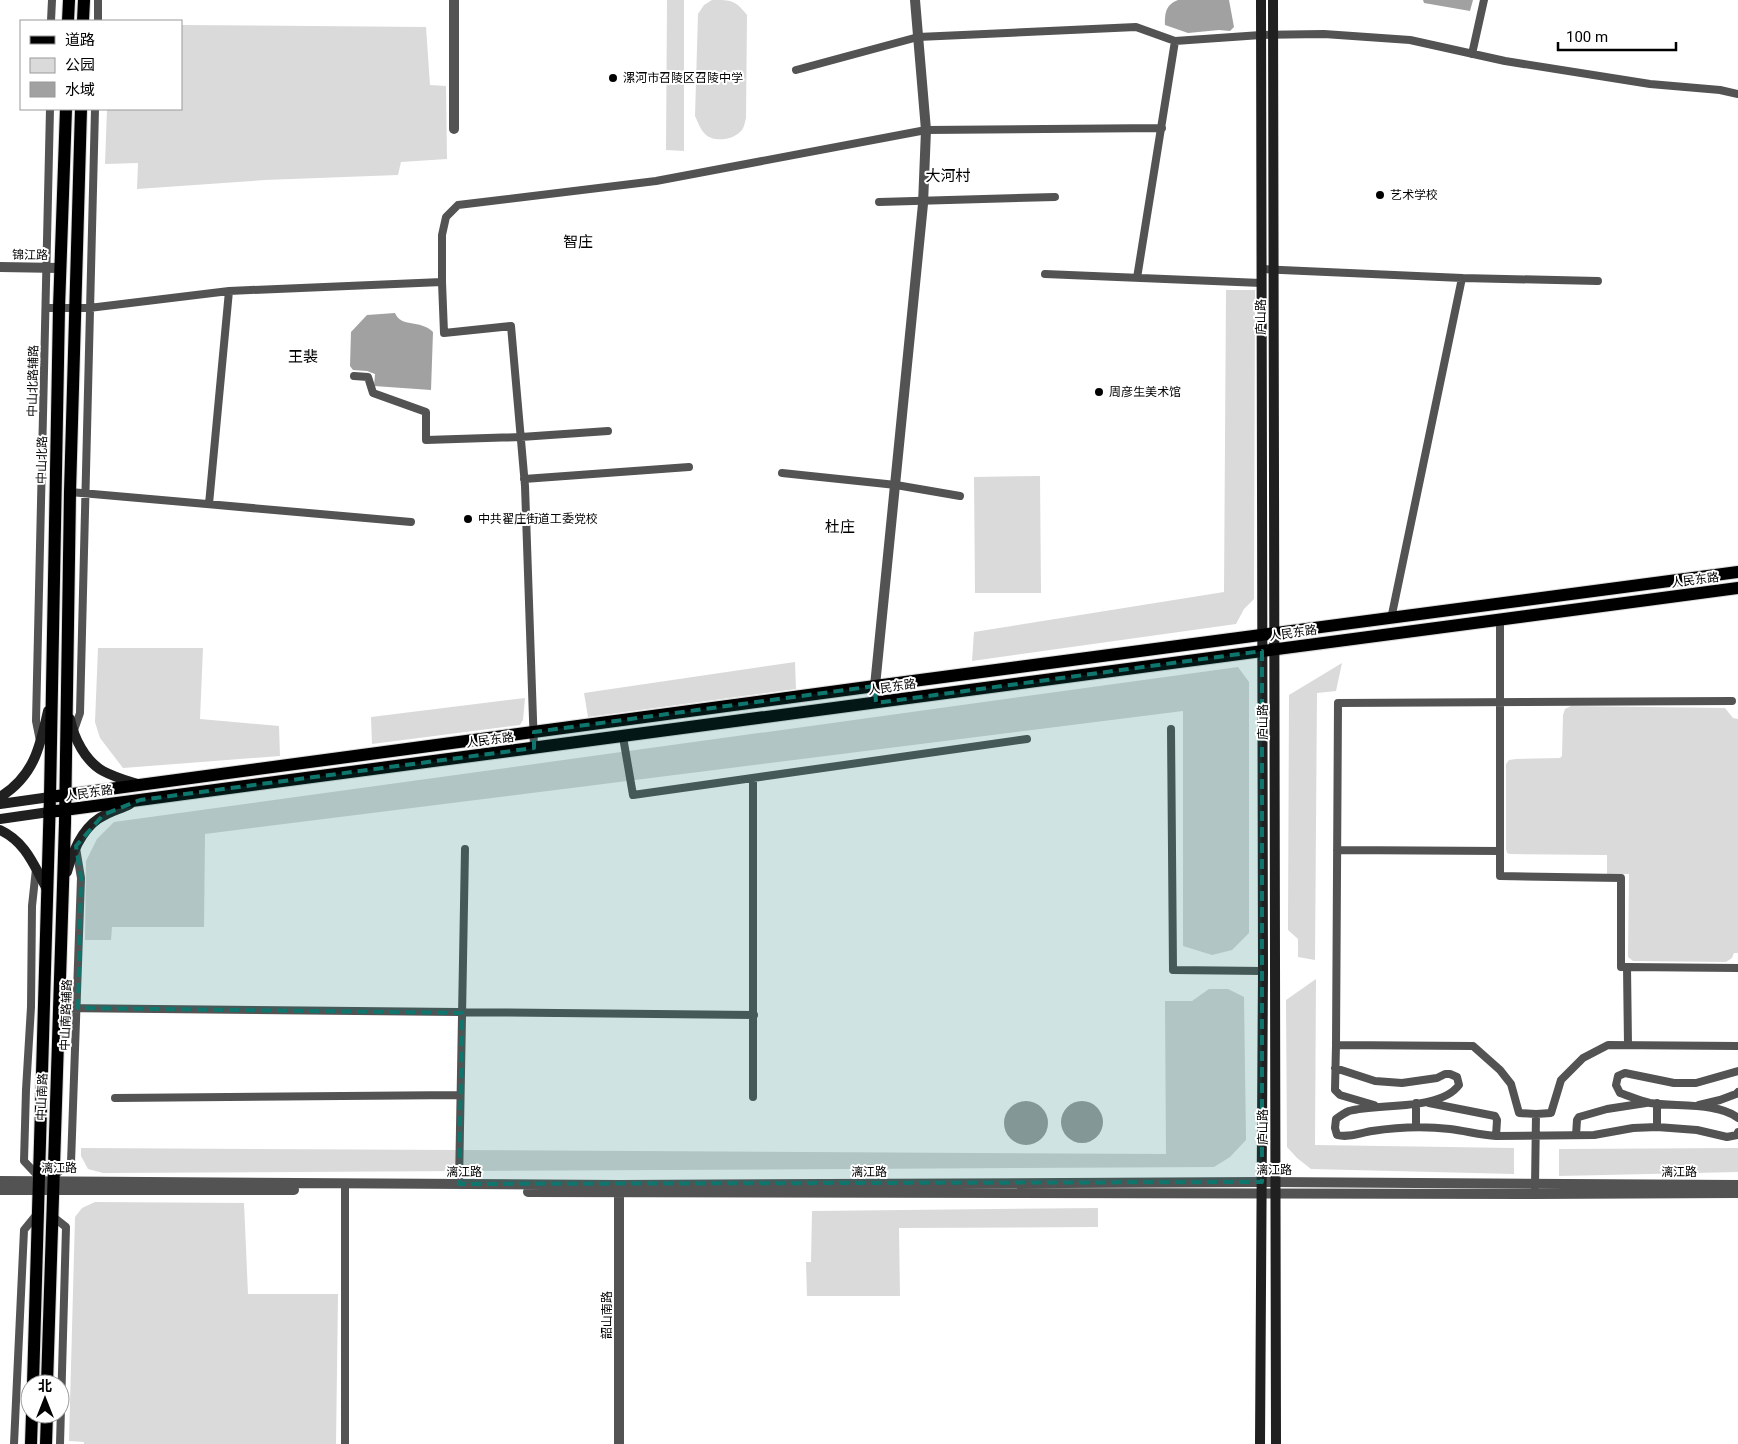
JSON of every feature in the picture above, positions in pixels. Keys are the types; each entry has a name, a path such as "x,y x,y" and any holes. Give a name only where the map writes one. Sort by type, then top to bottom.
{"main road":[{"path":"68,20 69,0"},
{"path":"83,20 84,0"},
{"name":"庐山路","path":"1260,1444 1263,971 1261,0"},
{"name":"庐山路","path":"1273,0 1276,1444"},
{"name":"中山北路","path":"49,812 52,696 52,308 60,268 66,110"},
{"path":"65,810 70,492 81,110"},
{"name":"人民东路","path":"50,797 1738,572"},
{"name":"人民东路","path":"49,812 1738,588"},
{"path":"0,796 12,789 25,775 37,754 52,696"},
{"path":"66,699 73,733 88,758 102,771 140,786"},
{"path":"0,804 50,797"},
{"path":"62,890 69,862 76,846 88,828 103,815 140,800"},
{"name":"中山南路","path":"47,1374 65,810"},
{"path":"0,819 49,812"},
{"name":"中山南路","path":"33,1374 38,1182 37,1007 47,889 49,812"},
{"path":"0,830 12,836 25,850 47,889"},
{"path":"1263,971 1276,971"},
{"path":"37,1007 58,1008"},
{"path":"31,1444 32,1424"},
{"path":"46,1444 47,1424"}],"street":[{"path":"51,20 52,0"},
{"path":"98,0 98,20"},
{"path":"454,0 454,129"},
{"path":"876,703 874,686 896,485 923,202 926,130 915,0"},
{"path":"1472,54 1484,0"},
{"path":"796,70 918,37 1136,27 1175,41 1261,35 1324,34 1410,40 1505,61 1650,84 1720,90 1738,94"},
{"path":"1137,278 1175,41"},
{"name":"中山北路辅路","path":"40,743 36,721 52,308 47,268 50,110"},
{"path":"73,733 80,713 95,110"},
{"path":"534,748 524,479 511,326 444,333 442,235 446,217 458,205 656,181 926,130 1162,128"},
{"path":"879,202 1055,197"},
{"name":"锦江路","path":"0,267 60,268"},
{"path":"1261,268 1462,278 1598,280"},
{"path":"1045,274 1261,283"},
{"path":"1390,619 1462,278"},
{"path":"52,308 89,308 229,291 442,282"},
{"path":"209,504 229,291"},
{"path":"354,376 368,377 373,393 426,412 426,440 520,437 608,431"},
{"path":"524,479 689,467"},
{"path":"782,473 896,485 960,496"},
{"path":"70,492 411,522"},
{"path":"1500,620 1500,876 1621,878 1621,967 1738,968"},
{"path":"1378,1107 1340,1095 1335,1090 1338,703 1732,701"},
{"path":"1171,730 1173,970 1263,971"},
{"path":"623,737 633,795 1027,739"},
{"path":"753,1097 754,778"},
{"name":"中山南路辅路","path":"53,1182 72,1163 82,878 76,846"},
{"path":"459,1184 465,849"},
{"path":"1337,850 1500,851"},
{"path":"36,868 32,906 37,1007"},
{"path":"1628,967 1628,1045"},
{"path":"58,1008 754,1015"},
{"path":"1336,1045 1473,1046 1500,1070 1511,1084 1519,1113 1536,1114 1552,1113 1562,1080 1583,1058 1608,1045 1738,1046"},
{"path":"1335,1068 1374,1081 1402,1083 1437,1078 1450,1074 1456,1077 1459,1085 1450,1095 1427,1102 1347,1112 1336,1119 1335,1128 1337,1135 1343,1137 1370,1131 1416,1127 1451,1129 1496,1136 1594,1135 1633,1128 1657,1127 1697,1130 1727,1137 1737,1135 1738,1132"},
{"path":"1653,1103 1620,1093 1616,1085 1618,1076 1625,1073 1674,1083 1696,1083 1738,1070"},
{"path":"1694,1106 1720,1100 1738,1092"},
{"path":"1622,1094 1623,1106"},
{"path":"114,1098 460,1095"},
{"path":"1449,1106 1450,1095"},
{"path":"1355,1100 1355,1110"},
{"path":"1720,1100 1720,1111"},
{"path":"1427,1102 1494,1116 1497,1120 1496,1136"},
{"path":"1653,1103 1657,1127"},
{"path":"1576,1135 1579,1117 1623,1106 1653,1103 1694,1106 1732,1113 1738,1118"},
{"path":"1416,1104 1416,1127"},
{"path":"1535,1189 1536,1114"},
{"name":"漓江路","path":"0,1181 345,1187 619,1189 1262,1187 1738,1193"},
{"name":"漓江路","path":"0,1190 38,1182"},
{"name":"漓江路","path":"345,1187 459,1184 619,1189"},
{"name":"漓江路","path":"1535,1189 1738,1185"},
{"path":"345,1187 345,1444"},
{"name":"韶山南路","path":"619,1189 619,1444"},
{"path":"14,1444 24,1230 37,1214"},
{"path":"52,1216 66,1227 60,1444"}],"highlighted area":[{"path":"1262,651 1262,1182 459,1184 462,1013 78,1008 81,878 76,846 103,815 140,800 534,748 534,732 875,686 876,703"}],"green space":[{"path":"667,0 684,0 684,151 666,150"},
{"path":"712,0 732,2 739,6 747,15 746,118 743,129 734,136 724,139 713,139 705,134 695,116 698,14 704,5"},
{"path":"182,25 426,27 430,85 446,86 447,159 401,162 398,175 265,180 137,189 138,163 105,164 107,110 182,110"},
{"path":"1226,290 1255,290 1254,599 1244,609 1236,624 972,661 974,632 1224,592"},
{"path":"1040,476 1041,593 975,593 974,477"},
{"path":"98,648 203,648 200,719 279,726 280,756 123,768 100,738 95,722"},
{"path":"795,662 796,689 588,717 584,693"},
{"path":"1342,663 1336,691 1317,693 1315,960 1298,957 1298,939 1288,930 1289,695"},
{"path":"1238,667 1249,682 1249,933 1232,950 1212,955 1183,946 1183,711 205,834 204,927 112,927 111,940 85,940 86,861 97,839 114,822"},
{"path":"525,698 523,720 520,725 372,744 371,717"},
{"path":"1571,706 1725,708 1733,718 1738,719 1738,953 1734,953 1732,958 1726,962 1633,961 1628,957 1629,874 1607,874 1607,855 1507,853 1506,764 1509,760 1516,759 1560,758 1562,756 1563,715 1565,709"},
{"path":"1316,979 1315,1145 1514,1148 1514,1174 1311,1169 1297,1158 1287,1147 1286,1000"},
{"path":"1209,989 1228,989 1244,997 1246,1140 1230,1157 1214,1167 103,1173 88,1169 81,1156 81,1148 1166,1154 1165,1001 1192,1001"},
{"path":"1738,1148 1738,1172 1559,1176 1559,1149"},
{"path":"95,1202 244,1203 248,1294 338,1294 336,1444 84,1444 84,1442 69,1441 75,1217 82,1208"},
{"path":"1098,1208 1098,1227 899,1228 900,1296 807,1296 806,1262 811,1262 812,1211"}],"water":[{"path":"1178,0 1229,0 1234,27 1230,31 1219,30 1188,33 1165,25 1168,7"},
{"path":"1423,0 1473,0 1470,11 1424,3"},
{"path":"395,313 398,318 406,322 428,328 433,332 431,390 374,386 375,374 367,371 353,370 350,366 351,332 367,315"},
{"path":"1026,1101 1038,1105 1044,1111 1048,1123 1044,1135 1038,1141 1026,1145 1014,1141 1008,1135 1004,1123 1008,1111 1014,1105"},
{"path":"1078,1101 1086,1101 1097,1107 1103,1122 1097,1137 1086,1143 1078,1143 1067,1137 1061,1126 1061,1118 1067,1107"}],"place":[{"name":"漯河市召陵区召陵中学","path":"613,78"},
{"name":"艺术学校","path":"1380,195"},
{"name":"周彦生美术馆","path":"1099,392"},
{"name":"中共翟庄街道工委党校","path":"468,519"}],"district":[{"name":"大河村","path":"948,176"},
{"name":"智庄","path":"578,242"},
{"name":"王裴","path":"303,357"},
{"name":"杜庄","path":"840,527"}]}
